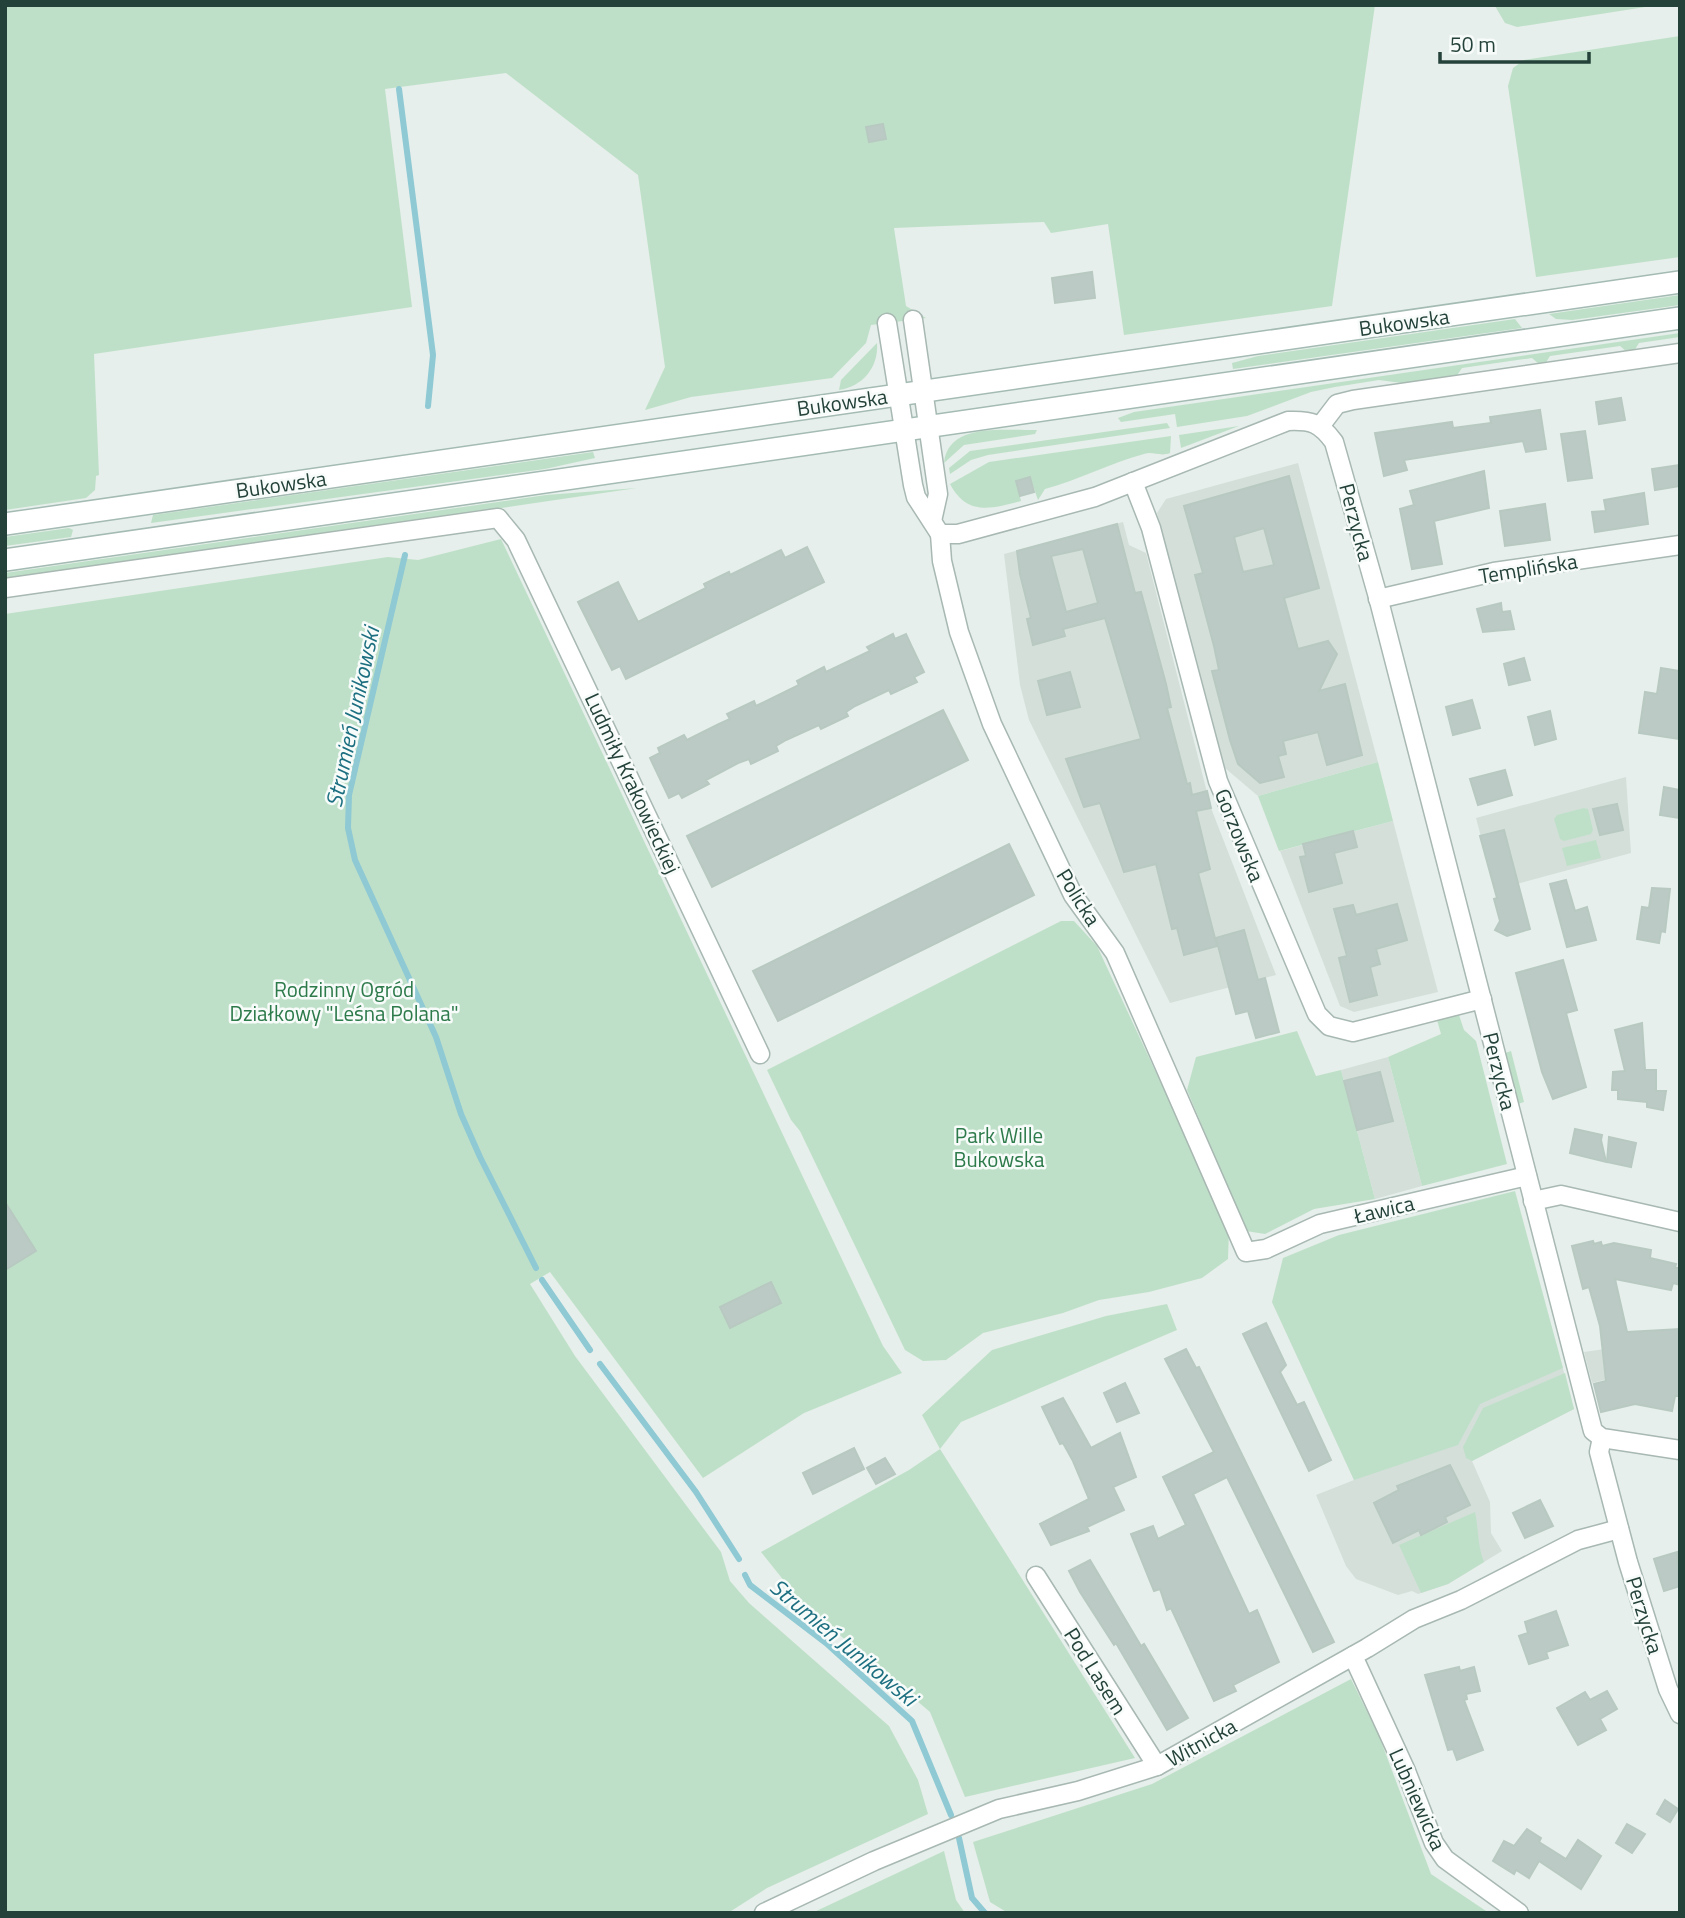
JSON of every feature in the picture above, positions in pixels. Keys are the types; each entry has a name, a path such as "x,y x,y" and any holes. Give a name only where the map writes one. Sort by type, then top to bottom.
{"main road":[{"name":"Bukowska","path":"5,524 1680,282"},
{"name":"Bukowska","path":"5,560 1680,318"}],"street":[{"name":"Policka","path":"913,320 938,494 936,527 959,632 992,724 1073,895 1115,953 1246,1252"},
{"name":"Policka","path":"887,323 916,497 936,527"},
{"path":"936,527 958,534 1054,510 1288,421 1309,420 1321,425 1337,404 1680,353"},
{"name":"Perzycka","path":"1321,425 1339,453 1593,1432 1602,1438 1599,1452 1619,1529 1668,1689 1680,1714"},
{"name":"Gorzowska","path":"1133,482 1151,528 1214,770 1317,1014 1329,1026 1353,1031 1482,999"},
{"name":"Ludmiły Krakowieckiej","path":"5,589 498,518 516,540 760,1054"},
{"name":"Templińska","path":"1378,599 1494,572 1680,545"},
{"name":"Ławica","path":"1246,1252 1266,1248 1321,1224 1527,1176"},
{"path":"1533,1201 1561,1195 1680,1222"},
{"path":"1602,1438 1680,1450"},
{"name":"Witnicka","path":"764,1913 874,1861 978,1817 1157,1766 1414,1619 1461,1600 1578,1540 1619,1529"},
{"name":"Pod Lasem","path":"1036,1576 1157,1766"},
{"name":"Lubniewicka","path":"1353,1656 1406,1771 1434,1843 1445,1859 1519,1913"}],"shaded area":[{"path":"1298,463 1378,762 1258,796 1225,768 1157,513 1166,499"},
{"path":"1123,522 1129,545 1146,553 1211,808 1276,975 1170,1003 1029,720 1020,685 1004,554"},
{"path":"1626,777 1631,853 1495,890 1476,818"},
{"path":"1393,821 1438,992 1354,1012 1340,1006 1280,851"},
{"path":"1388,1057 1422,1186 1375,1199 1341,1070"},
{"path":"1516,1198 1574,1409 1472,1461 1490,1502 1491,1533 1502,1551 1448,1584 1418,1594 1412,1591 1398,1595 1356,1579 1346,1566 1316,1495 1354,1480 1272,1302"},
{"path":"1612,1348 1616,1377 1592,1383 1584,1352"}],"green space":[{"path":"5,5 1375,5 1332,306 1124,335 1108,224 1051,233 1044,222 894,228 906,306 926,318 871,325 866,343 832,378 691,397 645,410 665,367 638,175 506,73 385,89 412,307 94,354 99,475 96,476 95,490 86,498 5,510"},
{"path":"1488,5 1658,5 1517,27 1505,23 1495,6"},
{"path":"1680,36 1680,257 1536,277 1508,86 1513,68 1524,60"},
{"path":"1680,295 1680,305 1572,320 1556,319 1549,314"},
{"path":"1515,319 1522,328 1233,369 1232,363 1258,356"},
{"path":"1680,333 1680,337 1639,343 1634,351 1627,352 1620,346 1550,356 1545,364 1540,365 1532,358 1462,368 1456,377 1409,384 1379,380 1335,387 1311,392 1247,416 1177,427 1175,414 1121,422 1118,418 1134,412"},
{"path":"877,343 872,368 855,385 839,390 841,380"},
{"path":"1167,423 1170,428 988,455 971,460 950,474 949,468 970,451"},
{"path":"1239,426 1181,448 1179,435"},
{"path":"995,430 1037,430 1035,434 964,445 944,463 948,450 956,440 967,434"},
{"path":"1171,436 1170,453 1147,453 1119,462 1045,489 1038,500 1030,477 1016,481 1021,501 990,508 972,506 957,494 950,484 989,462"},
{"path":"593,452 595,458 545,469 151,523 153,515"},
{"path":"637,488 5,581 5,573 546,495"},
{"path":"69,528 73,530 71,537 5,546 5,537"},
{"name":"Rodzinny Ogród Działkowy \"Leśna Polana\"","path":"501,539 883,1346 902,1373 804,1413 703,1478 550,1272 530,1284 575,1356 721,1552 730,1581 749,1603 889,1726 918,1780 928,1814 767,1888 728,1913 5,1913 5,614 388,557 418,560"},
{"path":"1378,762 1393,821 1279,851 1258,796"},
{"path":"1588,809 1593,830 1591,834 1564,841 1560,839 1554,819 1557,815"},
{"path":"1596,840 1601,858 1567,866 1562,848"},
{"name":"Park Wille Bukowska","path":"1061,921 1074,921 1097,946 1229,1229 1228,1259 1202,1278 1149,1292 1099,1300 1063,1313 983,1333 946,1360 923,1361 905,1350 800,1131 791,1120 767,1070"},
{"path":"1459,1015 1464,1030 1476,1041 1507,1164 1422,1186 1388,1057 1441,1034 1437,1020"},
{"path":"1297,1031 1316,1076 1341,1070 1375,1199 1314,1209 1265,1234 1246,1231 1187,1090 1196,1057"},
{"path":"1511,1051 1524,1102 1518,1104 1505,1053"},
{"path":"1515,1191 1563,1368 1480,1404 1458,1445 1354,1480 1272,1302 1283,1258 1339,1235"},
{"path":"1167,1304 1177,1330 961,1422 940,1449 922,1415 992,1350 1106,1316"},
{"path":"1565,1373 1574,1409 1472,1461 1466,1458 1463,1447 1483,1408"},
{"path":"940,1449 1135,1758 965,1797 930,1712 801,1602 761,1552 909,1470"},
{"path":"1475,1512 1484,1562 1448,1584 1421,1593 1399,1545"},
{"path":"1351,1679 1379,1736 1431,1874 1489,1913 1008,1913 990,1902 973,1842 1152,1784"},
{"path":"944,1851 956,1900 965,1913 812,1913"}],"building":[{"path":"883,124 886,139 869,142 866,127"},
{"path":"1092,272 1095,298 1055,303 1052,278"},
{"path":"1621,398 1625,420 1599,424 1596,402"},
{"path":"1540,410 1546,449 1526,452 1523,441 1404,460 1407,470 1384,476 1375,433 1452,422 1453,428 1491,423 1490,417"},
{"path":"1585,431 1592,478 1568,481 1561,434"},
{"path":"1680,465 1680,486 1655,490 1652,469"},
{"path":"1484,471 1489,508 1434,521 1442,564 1412,569 1400,509 1414,505 1410,491"},
{"path":"1289,476 1319,588 1284,598 1298,649 1328,641 1337,654 1319,691 1345,684 1362,755 1327,765 1318,732 1283,741 1286,754 1278,756 1284,777 1260,783 1238,764 1212,671 1219,670 1195,575 1203,573 1184,506","holes":["1264,528 1274,565 1243,572 1234,537"]},
{"path":"1030,477 1034,492 1020,496 1016,481"},
{"path":"1644,493 1648,524 1595,532 1592,512 1606,511 1604,500"},
{"path":"1545,504 1550,540 1505,546 1500,511"},
{"path":"1117,524 1135,593 1141,592 1166,684 1171,707 1167,708 1187,784 1190,783 1192,795 1207,791 1211,808 1196,811 1210,869 1198,873 1217,946 1184,955 1177,928 1172,929 1156,864 1124,872 1100,803 1084,807 1066,759 1141,739 1105,618 1063,629 1065,636 1033,645 1027,619 1031,618 1017,551","holes":["1083,549 1098,603 1066,612 1051,556"]},
{"path":"807,547 824,582 626,679 620,666 612,670 578,602 618,582 638,622 706,588 704,584 729,572 730,575 781,550 785,558"},
{"path":"1501,603 1502,612 1510,611 1514,629 1483,632 1477,609"},
{"path":"893,634 895,639 906,634 924,672 914,677 917,682 891,694 889,690 855,706 846,712 848,716 821,729 819,725 786,740 776,746 778,751 751,764 749,759 738,763 706,780 709,784 682,798 679,793 669,798 650,758 660,753 658,748 684,735 687,740 730,719 727,714 754,701 756,706 799,685 797,681 824,667 826,672 870,651 867,647"},
{"path":"1524,658 1530,680 1509,685 1504,664"},
{"path":"1661,668 1680,671 1680,739 1639,733 1645,692 1657,694"},
{"path":"1070,672 1080,707 1047,715 1038,681"},
{"path":"1472,700 1480,728 1453,735 1446,707"},
{"path":"943,710 968,760 712,887 687,836"},
{"path":"1550,711 1556,739 1535,745 1528,717"},
{"path":"1505,770 1512,795 1478,805 1470,779"},
{"path":"1664,787 1680,790 1680,818 1660,815"},
{"path":"1617,804 1623,830 1600,835 1593,809"},
{"path":"1504,830 1530,929 1507,936 1495,930 1500,921 1494,899 1497,898 1480,836"},
{"path":"1353,831 1357,847 1334,853 1342,883 1309,892 1300,857 1306,856 1303,844"},
{"path":"1009,844 1034,895 778,1021 753,971"},
{"path":"1566,880 1575,911 1587,907 1596,940 1567,947 1550,884"},
{"path":"1652,888 1670,889 1665,932 1661,931 1659,943 1637,939 1642,907 1649,908"},
{"path":"1397,904 1407,940 1376,949 1380,964 1370,967 1377,995 1350,1002 1339,958 1347,956 1334,909 1353,905 1356,915"},
{"path":"1244,930 1258,980 1265,978 1279,1032 1256,1038 1248,1011 1236,1014 1216,938"},
{"path":"1563,960 1577,1010 1566,1013 1586,1087 1553,1099 1542,1072 1516,973"},
{"path":"1642,1023 1645,1070 1656,1070 1656,1091 1666,1091 1663,1110 1647,1107 1647,1102 1618,1099 1618,1090 1612,1090 1613,1072 1625,1071 1615,1030"},
{"path":"1380,1072 1393,1121 1357,1130 1344,1081"},
{"path":"1575,1129 1602,1135 1606,1162 1570,1153"},
{"path":"1609,1137 1636,1143 1631,1167 1607,1162"},
{"path":"5,1202 36,1251 5,1270"},
{"path":"1593,1241 1594,1244 1601,1242 1602,1246 1614,1243 1651,1250 1650,1258 1676,1264 1675,1268 1680,1268 1680,1285 1673,1283 1671,1290 1615,1279 1627,1332 1680,1329 1680,1396 1675,1396 1672,1411 1635,1404 1601,1412 1594,1384 1606,1381 1600,1326 1589,1287 1583,1289 1572,1246"},
{"path":"771,1282 781,1303 730,1328 720,1307"},
{"path":"1266,1323 1286,1365 1280,1372 1297,1405 1304,1402 1331,1460 1309,1471 1243,1334"},
{"path":"1186,1349 1196,1368 1199,1367 1334,1642 1313,1652 1227,1477 1193,1494 1249,1614 1257,1610 1279,1662 1233,1685 1236,1691 1214,1701 1171,1608 1167,1610 1160,1589 1154,1591 1131,1534 1153,1526 1158,1539 1186,1525 1163,1477 1214,1452 1165,1359"},
{"path":"1125,1383 1139,1413 1117,1422 1104,1393"},
{"path":"1063,1398 1091,1448 1120,1433 1136,1477 1113,1487 1124,1510 1087,1527 1089,1531 1051,1545 1040,1524 1089,1499 1073,1461 1063,1443 1060,1444 1042,1407"},
{"path":"854,1448 864,1469 813,1494 803,1473"},
{"path":"885,1458 895,1474 876,1484 867,1468"},
{"path":"1450,1465 1470,1505 1445,1517 1447,1522 1421,1535 1419,1530 1393,1543 1374,1503 1399,1490 1397,1486"},
{"path":"1540,1500 1553,1526 1525,1538 1513,1513"},
{"path":"1677,1552 1680,1586 1664,1591 1654,1559"},
{"path":"1090,1560 1188,1718 1167,1730 1116,1643 1114,1645 1069,1571"},
{"path":"1556,1611 1568,1645 1546,1652 1548,1658 1529,1664 1519,1636 1528,1633 1525,1622"},
{"path":"1459,1667 1460,1671 1474,1667 1480,1691 1466,1694 1467,1699 1464,1700 1483,1750 1457,1760 1453,1749 1448,1750 1425,1675"},
{"path":"1607,1691 1617,1709 1600,1719 1606,1730 1578,1745 1557,1708 1585,1692 1590,1700"},
{"path":"1665,1800 1678,1809 1670,1822 1657,1814"},
{"path":"1627,1824 1645,1834 1632,1853 1616,1843"},
{"path":"1527,1829 1541,1838 1539,1842 1566,1859 1578,1840 1601,1856 1581,1889 1539,1861 1529,1878 1516,1870 1514,1874 1493,1861 1504,1841 1514,1846"}],"waterway":[{"name":"Strumień Junikowski","path":"399,89 433,355 428,406"},
{"name":"Strumień Junikowski","path":"405,555 349,795 348,828 355,860 436,1037 461,1114 536,1268"},
{"name":"Strumień Junikowski","path":"542,1280 590,1350"},
{"name":"Strumień Junikowski","path":"600,1364 696,1492 739,1559"},
{"name":"Strumień Junikowski","path":"745,1575 750,1585 826,1643 912,1721 951,1815"},
{"name":"Strumień Junikowski","path":"959,1838 972,1898 985,1913"}]}
